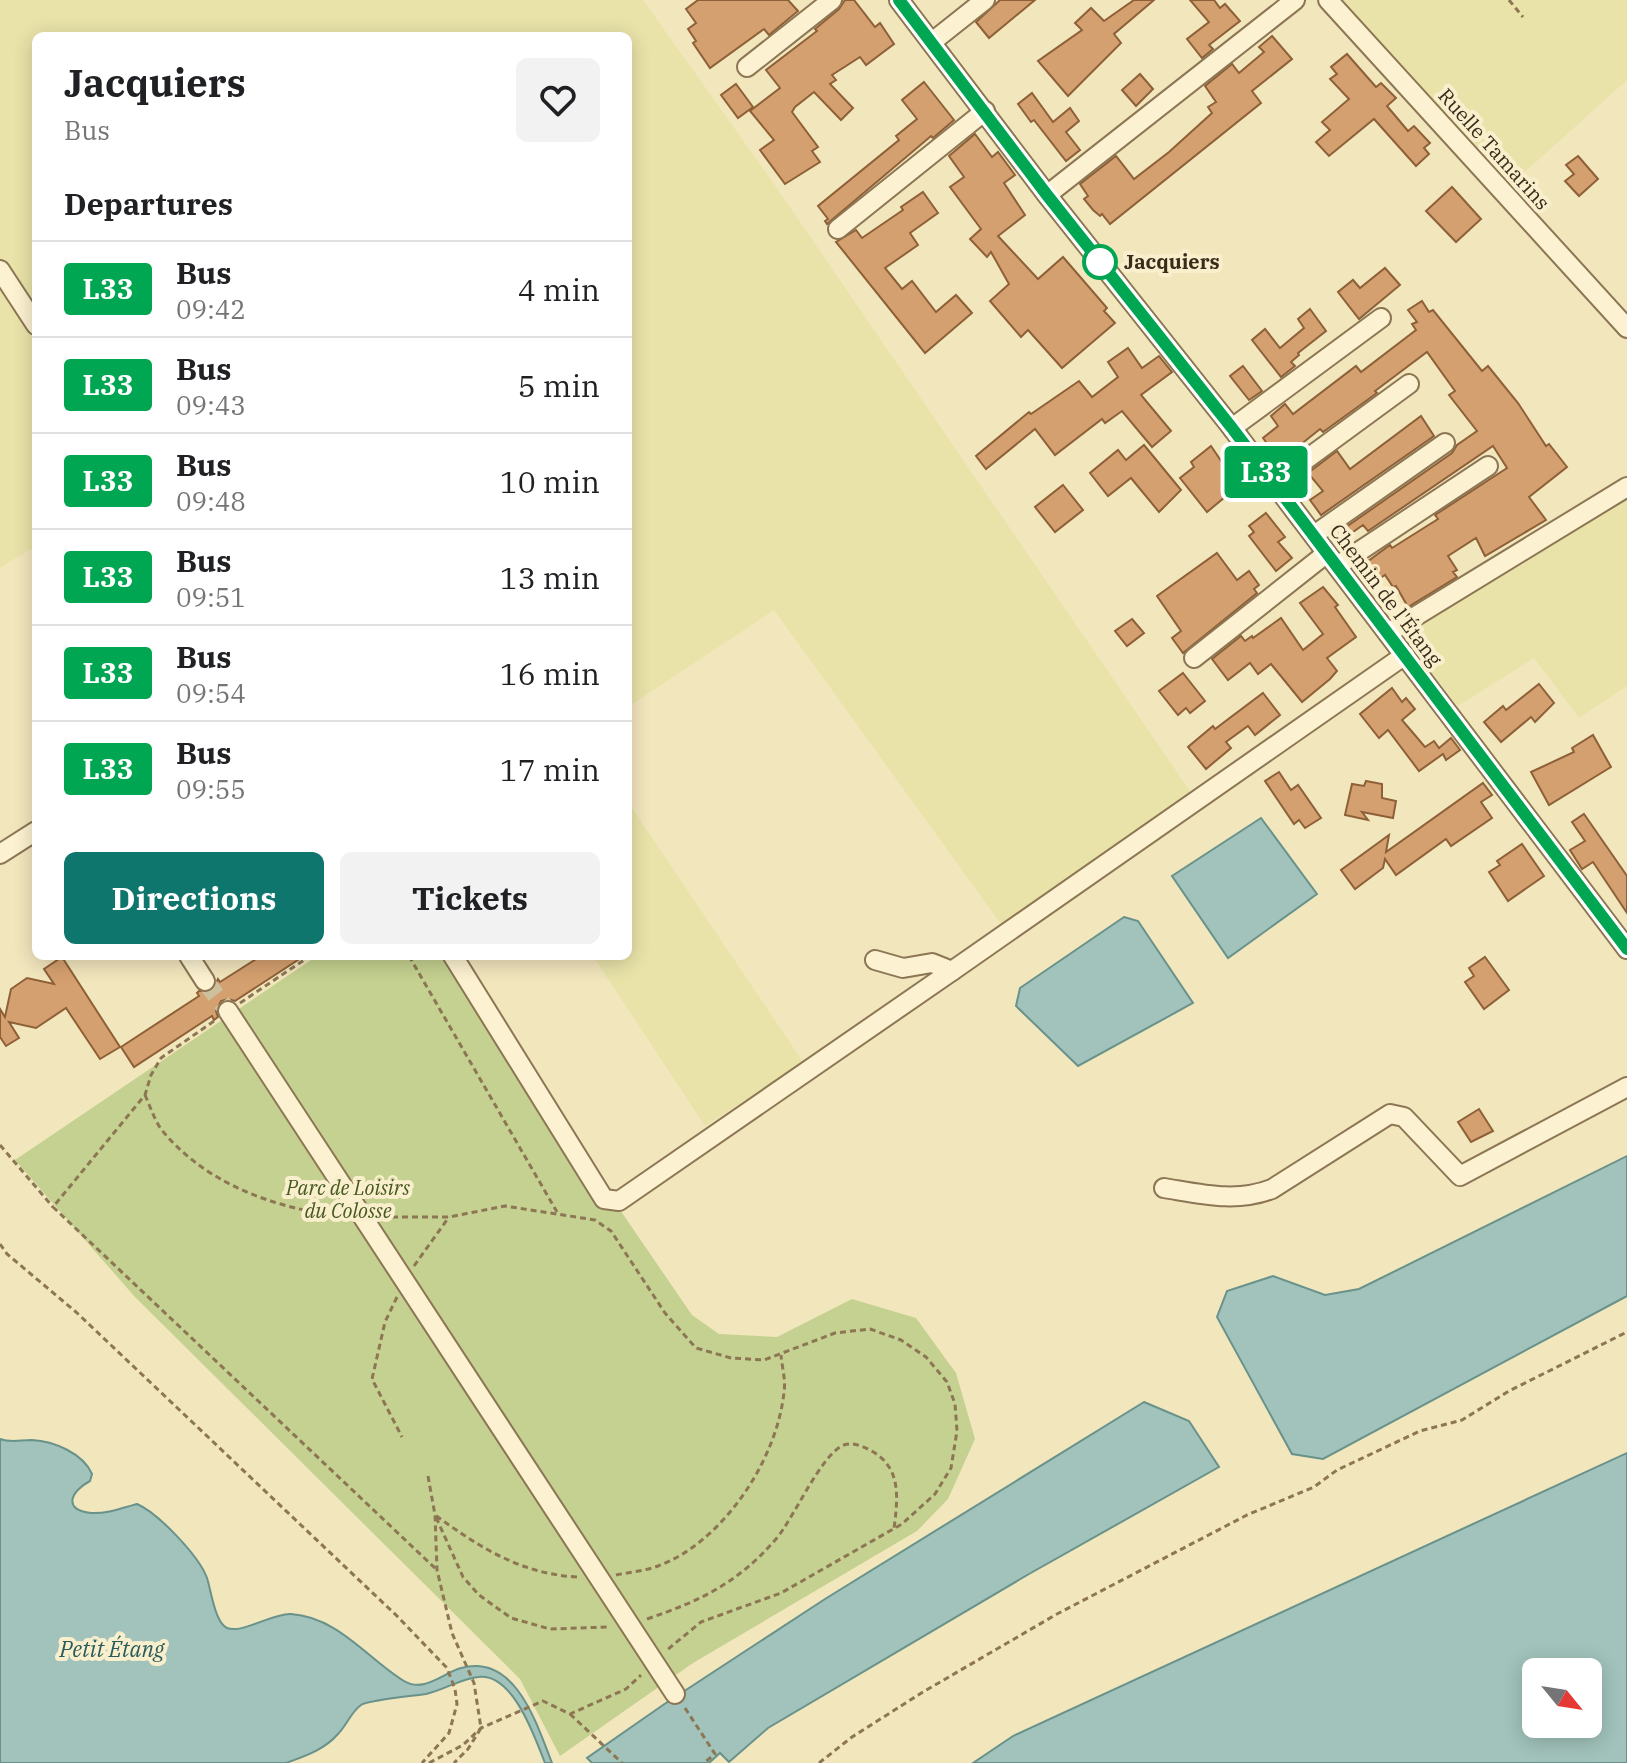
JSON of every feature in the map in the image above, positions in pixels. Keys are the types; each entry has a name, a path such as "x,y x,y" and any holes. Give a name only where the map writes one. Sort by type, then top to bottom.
{"street":[{"path":"747,67 832,0"},
{"name":"Chemin de l'Étang","path":"899,0 1047,195 1232,428 1627,949"},
{"path":"932,42 985,0"},
{"path":"1047,195 1295,0"},
{"name":"Ruelle Tamarins","path":"1328,0 1627,328"},
{"path":"838,229 985,111"},
{"path":"0,270 32,319"},
{"path":"1232,428 1381,318"},
{"path":"1274,483 1409,384"},
{"path":"1314,535 1445,443"},
{"path":"1194,658 1332,560 1488,466"},
{"path":"1388,633 1627,487"},
{"path":"455,960 604,1199 619,1201 1405,655"},
{"path":"0,854 32,834"},
{"path":"192,960 205,981"},
{"path":"875,960 903,968 932,963 952,971"},
{"path":"228,1011 675,1694"},
{"path":"1164,1188 1229,1199 1256,1195 1272,1189 1390,1114 1404,1117 1460,1176 1627,1087"}],"path":[{"path":"1509,0 1523,17"},
{"path":"53,1207 145,1095 151,1075 161,1058 304,960"},
{"path":"411,960 557,1212"},
{"path":"145,1095 160,1127 186,1156 236,1189 322,1214 449,1217 505,1206 595,1220 611,1231 665,1313 696,1348 731,1358 764,1360 835,1333 870,1329 901,1340 926,1357 947,1382 955,1404 957,1431 951,1468 935,1494 894,1529 781,1593 701,1622 677,1640 626,1689 570,1714"},
{"path":"0,1145 53,1207 437,1570"},
{"path":"402,1437 372,1379 385,1322 404,1282 449,1217"},
{"path":"0,1244 7,1254 76,1312 397,1616 447,1668 457,1704 449,1733 422,1763"},
{"path":"819,1763 852,1737 923,1692 1057,1614 1247,1515 1314,1487 1337,1470 1420,1431 1462,1420 1509,1391 1627,1332"},
{"path":"435,1515 476,1545 520,1567 568,1577 599,1579 659,1566 707,1537 734,1510 751,1484 766,1455 785,1391 781,1354"},
{"path":"435,1515 463,1577 479,1595 511,1618 550,1629 629,1626 694,1603 720,1588 776,1539 832,1454 844,1445 858,1444 873,1452 886,1462 896,1476 894,1529"},
{"path":"428,1476 435,1515 437,1570 452,1633 474,1683 481,1728 468,1749 454,1763"},
{"path":"675,1694 715,1754 704,1763"},
{"path":"429,1763 463,1745 481,1728 543,1701 570,1714 622,1763"}],"shaded area":[{"path":"0,0 643,0 772,181 1192,794 1006,931 774,610 632,704 632,32 32,32 32,548 0,568"},
{"path":"1339,0 1627,0 1627,80 1507,188"},
{"path":"1627,492 1627,686 1579,718 1534,658 1458,706 1398,630"},
{"path":"632,808 803,1062 705,1126 596,960 632,960"}],"green space":[{"name":"Parc de Loisirs du Colosse","path":"311,960 449,960 692,1315 719,1334 777,1337 852,1299 916,1318 956,1373 975,1439 948,1499 917,1531 693,1663 560,1756 520,1679 135,1297 15,1160"}],"water":[{"path":"1261,818 1317,894 1228,958 1172,876"},
{"path":"1124,917 1138,921 1193,1003 1078,1066 1016,1006 1020,988"},
{"path":"1627,1156 1627,1296 1323,1459 1292,1454 1217,1317 1227,1291 1273,1276 1325,1295 1359,1289"},
{"path":"1144,1402 1189,1421 1219,1467 1029,1574 768,1728 729,1762 720,1753 709,1763 592,1763 587,1758 825,1599"},
{"name":"Petit Étang","path":"0,1439 49,1443 82,1460 92,1474 90,1481 78,1490 72,1500 76,1508 82,1511 103,1513 137,1504 156,1516 187,1547 203,1569 216,1613 227,1628 241,1628 283,1615 308,1617 352,1640 411,1684 426,1683 461,1668 480,1666 496,1671 510,1681 522,1696 552,1763 545,1763 529,1723 512,1695 491,1678 478,1677 426,1694 361,1705 333,1740 314,1752 286,1763 0,1763"},
{"path":"1627,1453 1627,1763 973,1763 1013,1736"}],"building":[{"path":"698,0 788,0 798,11 769,35 764,29 710,68 693,43 696,41 688,29 696,23 686,9"},
{"path":"845,0 854,0 875,27 880,23 894,44 866,65 860,57 832,75 836,80 830,84 853,108 841,120 814,92 795,107 792,112 818,147 812,151 820,162 785,184 760,150 774,140 750,111 780,88 766,70 817,31 815,29"},
{"path":"1000,0 1035,0 989,38 976,22"},
{"path":"1134,0 1154,0 1114,34 1121,43 1068,96 1038,61 1082,30 1075,23 1091,8 1104,21"},
{"path":"1190,0 1214,0 1220,8 1225,4 1240,21 1209,45 1213,49 1202,58 1187,39 1209,22"},
{"path":"1272,36 1292,59 1252,91 1261,103 1110,224 1102,214 1100,216 1093,210 1084,199 1088,196 1080,184 1116,156 1134,179 1212,113 1208,107 1216,102 1205,86 1232,64 1239,73 1264,52 1259,47"},
{"path":"1347,54 1376,87 1381,83 1396,98 1387,106 1408,131 1414,126 1430,143 1424,148 1429,154 1416,166 1374,119 1329,156 1316,142 1330,130 1322,122 1349,99 1330,79 1337,74 1331,67"},
{"path":"1140,74 1153,89 1136,106 1122,90"},
{"path":"924,82 954,120 827,224 825,221 828,219 818,206 899,140 896,136 917,119 902,100"},
{"path":"736,84 753,107 738,118 721,95"},
{"path":"1032,93 1053,122 1070,108 1079,121 1066,132 1080,150 1066,161 1018,104"},
{"path":"975,134 992,157 998,152 1015,175 1004,183 1025,215 998,236 1038,279 1063,257 1107,308 1104,311 1115,323 1062,368 1028,330 1021,337 990,301 1009,284 991,252 987,257 970,239 981,229 950,187 964,177 949,156"},
{"path":"1578,156 1598,179 1579,196 1565,181 1574,174 1566,165"},
{"path":"1452,187 1481,219 1456,242 1426,211"},
{"path":"923,192 938,213 910,233 918,245 885,268 902,289 912,281 936,312 956,295 972,313 925,353 836,242 856,230 862,238"},
{"path":"1385,268 1400,285 1359,319 1338,292 1353,280 1360,288"},
{"path":"1422,301 1429,312 1433,310 1482,371 1488,366 1518,403 1546,446 1549,444 1567,467 1529,497 1546,520 1485,556 1476,538 1448,556 1457,570 1453,572 1457,577 1408,607 1396,586 1393,587 1385,575 1368,586 1356,570 1390,545 1392,548 1438,519 1435,515 1507,468 1493,446 1368,531 1363,525 1343,539 1339,532 1452,453 1457,445 1477,431 1449,395 1455,391 1427,352 1375,391 1377,393 1323,432 1320,429 1280,461 1263,438 1278,426 1271,416 1285,404 1293,414 1356,366 1361,372 1416,330 1412,324 1417,322 1408,310"},
{"path":"1310,309 1326,331 1298,353 1291,362 1295,366 1281,377 1252,340 1265,329 1280,348 1304,328 1298,319"},
{"path":"1128,348 1142,368 1159,356 1172,372 1141,395 1171,431 1152,447 1122,411 1105,423 1102,419 1055,455 1035,429 986,469 976,456 1029,412 1031,414 1079,381 1092,397 1118,377 1108,362"},
{"path":"1243,366 1262,391 1249,400 1230,376"},
{"path":"1421,416 1434,436 1321,515 1310,500 1323,491 1308,473 1337,451 1350,469"},
{"path":"1144,445 1181,490 1159,512 1131,478 1108,496 1090,473 1118,450 1126,460"},
{"path":"1211,446 1234,480 1226,486 1231,492 1207,512 1180,478 1194,467 1191,462"},
{"path":"1063,485 1083,510 1055,532 1035,507"},
{"path":"1266,513 1285,537 1278,542 1292,558 1276,571 1249,536 1254,532 1249,526"},
{"path":"1217,553 1237,580 1249,571 1259,585 1254,589 1257,593 1183,653 1172,638 1181,631 1157,596"},
{"path":"1323,587 1338,605 1335,607 1356,637 1327,658 1337,671 1330,679 1302,702 1271,664 1258,674 1250,663 1228,680 1212,659 1241,636 1245,641 1253,638 1281,618 1303,650 1323,634 1300,603"},
{"path":"1132,619 1144,633 1127,646 1115,631"},
{"path":"1183,673 1205,701 1190,713 1186,708 1178,715 1159,691"},
{"path":"1539,684 1554,703 1535,722 1531,717 1501,742 1484,722 1503,706 1506,710"},
{"path":"1392,688 1402,702 1406,698 1415,709 1402,720 1425,747 1434,741 1439,748 1451,738 1460,750 1446,760 1443,754 1419,771 1388,730 1379,738 1360,714"},
{"path":"1263,693 1280,715 1255,735 1248,726 1226,742 1231,748 1206,769 1188,747 1213,726 1215,729"},
{"path":"1593,735 1611,767 1549,805 1531,772 1574,752 1572,748"},
{"path":"1279,772 1291,790 1298,785 1321,818 1305,828 1299,820 1294,824 1265,781"},
{"path":"1366,781 1382,784 1382,798 1396,801 1393,818 1362,812 1368,820 1345,815 1352,784 1364,786"},
{"path":"1483,783 1492,795 1481,802 1492,818 1451,846 1446,839 1396,875 1385,859 1383,868 1355,889 1341,870 1389,835 1386,852"},
{"path":"1584,814 1627,876 1627,913 1593,862 1582,869 1570,850 1585,841 1572,822"},
{"path":"1522,844 1544,876 1508,901 1489,872 1500,865 1497,861"},
{"path":"1485,957 1509,990 1484,1009 1465,982 1474,976 1469,968"},
{"path":"58,960 64,960 120,1047 100,1059 66,1008 36,1028 9,1022 19,1038 6,1046 0,1037 0,1009 5,1017 11,989 27,978 54,984 44,969"},
{"path":"255,960 298,960 235,1001 221,1001 216,1011 218,1017 214,1020 212,1016 134,1067 121,1047 199,996 199,991 212,991 218,979 220,982"},
{"path":"1479,1109 1493,1131 1471,1142 1458,1122"}],"tunnel":[{"path":"205,981 228,1011"}],"bus line":[{"name":"L33","path":"899,0 1047,195 1232,428 1627,949"}],"place":[{"name":"Jacquiers","path":"1100,262"}]}
